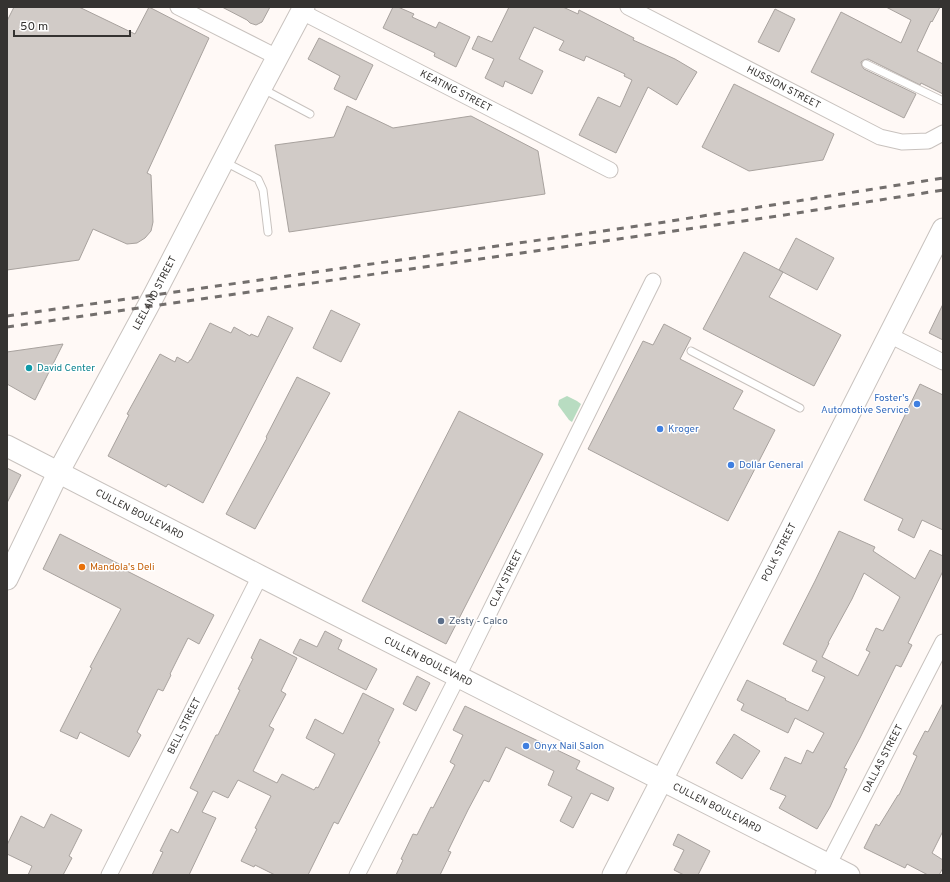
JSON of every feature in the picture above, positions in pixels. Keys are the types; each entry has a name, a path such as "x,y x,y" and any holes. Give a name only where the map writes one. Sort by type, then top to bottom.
{"main road":[{"name":"LEELAND STREET","path":"7,579 58,473 154,295 260,88 303,9"},
{"name":"POLK STREET","path":"613,875 943,229"},
{"name":"CULLEN BOULEVARD","path":"7,446 661,780 826,870 849,875"}],"street":[{"path":"178,7 277,57"},
{"name":"HUSSION STREET","path":"628,7 880,137 902,142 928,141 943,133"},
{"name":"KEATING STREET","path":"303,9 610,170"},
{"name":"CLAY STREET","path":"357,875 458,676 653,281"},
{"path":"889,335 943,362"},
{"name":"BELL STREET","path":"109,875 260,576"},
{"name":"DALLAS STREET","path":"826,870 943,642"}],"lane":[{"path":"866,64 943,102"},
{"path":"260,88 310,114"},
{"path":"223,161 258,179 263,190 268,232"},
{"path":"691,351 800,408"}],"green space":[{"path":"567,396 581,404 572,422 558,405 559,400"}],"building":[{"path":"14,7 79,7 135,34 149,7 209,38 147,173 151,175 153,222 151,231 145,238 137,243 127,244 93,229 79,260 7,270 7,21"},
{"path":"222,7 270,7 262,22 256,25"},
{"path":"393,7 398,7 414,14 412,17 436,28 439,22 470,37 456,67 434,56 435,53 383,28"},
{"path":"509,7 563,7 578,14 579,10 634,38 633,40 675,59 697,72 677,105 648,87 616,153 579,135 598,97 620,107 632,80 624,76 625,74 586,56 584,61 559,50 564,41 534,27 519,59 543,71 532,94 505,81 503,87 485,78 494,59 472,49 478,36 492,42"},
{"path":"886,7 940,7 932,22 931,21 917,51 943,64 943,94 921,83 920,85 868,59 861,62 864,69 916,94 904,118 811,72 841,12 901,43 911,20"},
{"path":"775,9 795,19 779,52 758,42"},
{"path":"319,38 373,65 356,100 334,89 340,76 308,59"},
{"path":"734,84 834,134 823,160 749,171 702,147"},
{"path":"347,106 393,128 471,116 538,151 545,194 289,232 275,145 334,137"},
{"path":"796,238 834,258 817,290 779,270"},
{"path":"744,252 783,272 769,297 841,335 814,386 703,329"},
{"path":"943,304 943,340 929,333"},
{"path":"331,310 360,324 341,362 313,348"},
{"path":"268,316 293,328 203,503 168,484 166,487 108,456 129,415 127,414 160,354 175,362 177,357 188,363 210,323 231,333 234,327 250,336 251,334 258,337"},
{"name":"Kroger","path":"664,324 691,338 680,359 743,391 733,409 775,430 728,521 588,449 643,341 653,345"},
{"name":"David Center","path":"63,344 35,400 7,384 7,352"},
{"path":"297,377 330,393 255,529 226,514 267,438 266,437"},
{"path":"920,384 943,395 943,530 922,520 914,538 898,530 903,519 864,500"},
{"path":"459,411 543,454 446,644 362,601"},
{"path":"7,468 21,475 7,503"},
{"path":"839,531 875,547 873,551 915,579 930,550 943,556 943,571 908,643 912,645 901,667 896,665 844,768 847,769 830,807 817,829 779,808 786,796 770,789 785,757 801,764 807,750 813,753 824,733 795,718 788,733 741,710 744,704 737,700 747,680 808,711 825,677 812,671 817,661 783,644","holes":["864,573 900,597 883,631 876,628 866,650 870,652 858,676 822,657"]},
{"path":"60,534 121,565 119,567 214,615 199,644 188,638 163,691 158,689 137,732 141,735 129,757 80,732 77,739 60,731 92,668 90,667 121,609 43,569"},
{"path":"325,631 342,640 338,649 377,669 366,690 293,653 300,639 317,647"},
{"path":"260,639 297,658 281,691 286,694 269,726 274,729 253,771 277,783 282,774 314,790 316,787 318,788 335,754 306,738 315,719 343,734 363,693 394,709 378,741 380,742 338,824 334,822 308,875 275,875 255,865 254,867 241,861 271,796 238,780 228,798 213,791 202,812 216,818 189,875 152,875 163,852 160,851 171,829 178,833 198,792 190,788 240,690 238,689 253,659 251,658"},
{"path":"417,676 430,683 416,711 403,704"},
{"path":"943,703 943,831 932,853 943,860 943,868 939,875 928,875 907,864 905,868 864,848 876,824 879,826 899,795 917,756 913,754 925,731 928,732"},
{"path":"465,706 580,761 576,769 614,788 608,801 591,793 573,828 560,821 572,797 548,785 554,771 506,747 489,782 484,780 468,810 448,851 451,852 440,875 396,875 403,860 401,859 413,834 417,835 455,765 450,762 463,735 453,730"},
{"path":"734,734 760,751 742,779 716,763"},
{"path":"51,814 82,830 69,856 72,858 63,875 28,875 32,866 7,854 7,845 21,816 44,828"},
{"path":"678,834 710,851 698,875 684,875 674,870 684,850 673,845"}],"railway":[{"path":"7,316 652,224 943,178"},
{"path":"7,327 778,216 943,190"}],"place":[{"name":"David Center","path":"29,368"},
{"name":"Foster's Automotive Service","path":"917,404"},
{"name":"Kroger","path":"660,429"},
{"name":"Dollar General","path":"731,465"},
{"name":"Mandola's Deli","path":"82,567"},
{"name":"Zesty - Calco","path":"441,621"},
{"name":"Onyx Nail Salon","path":"526,746"}]}
